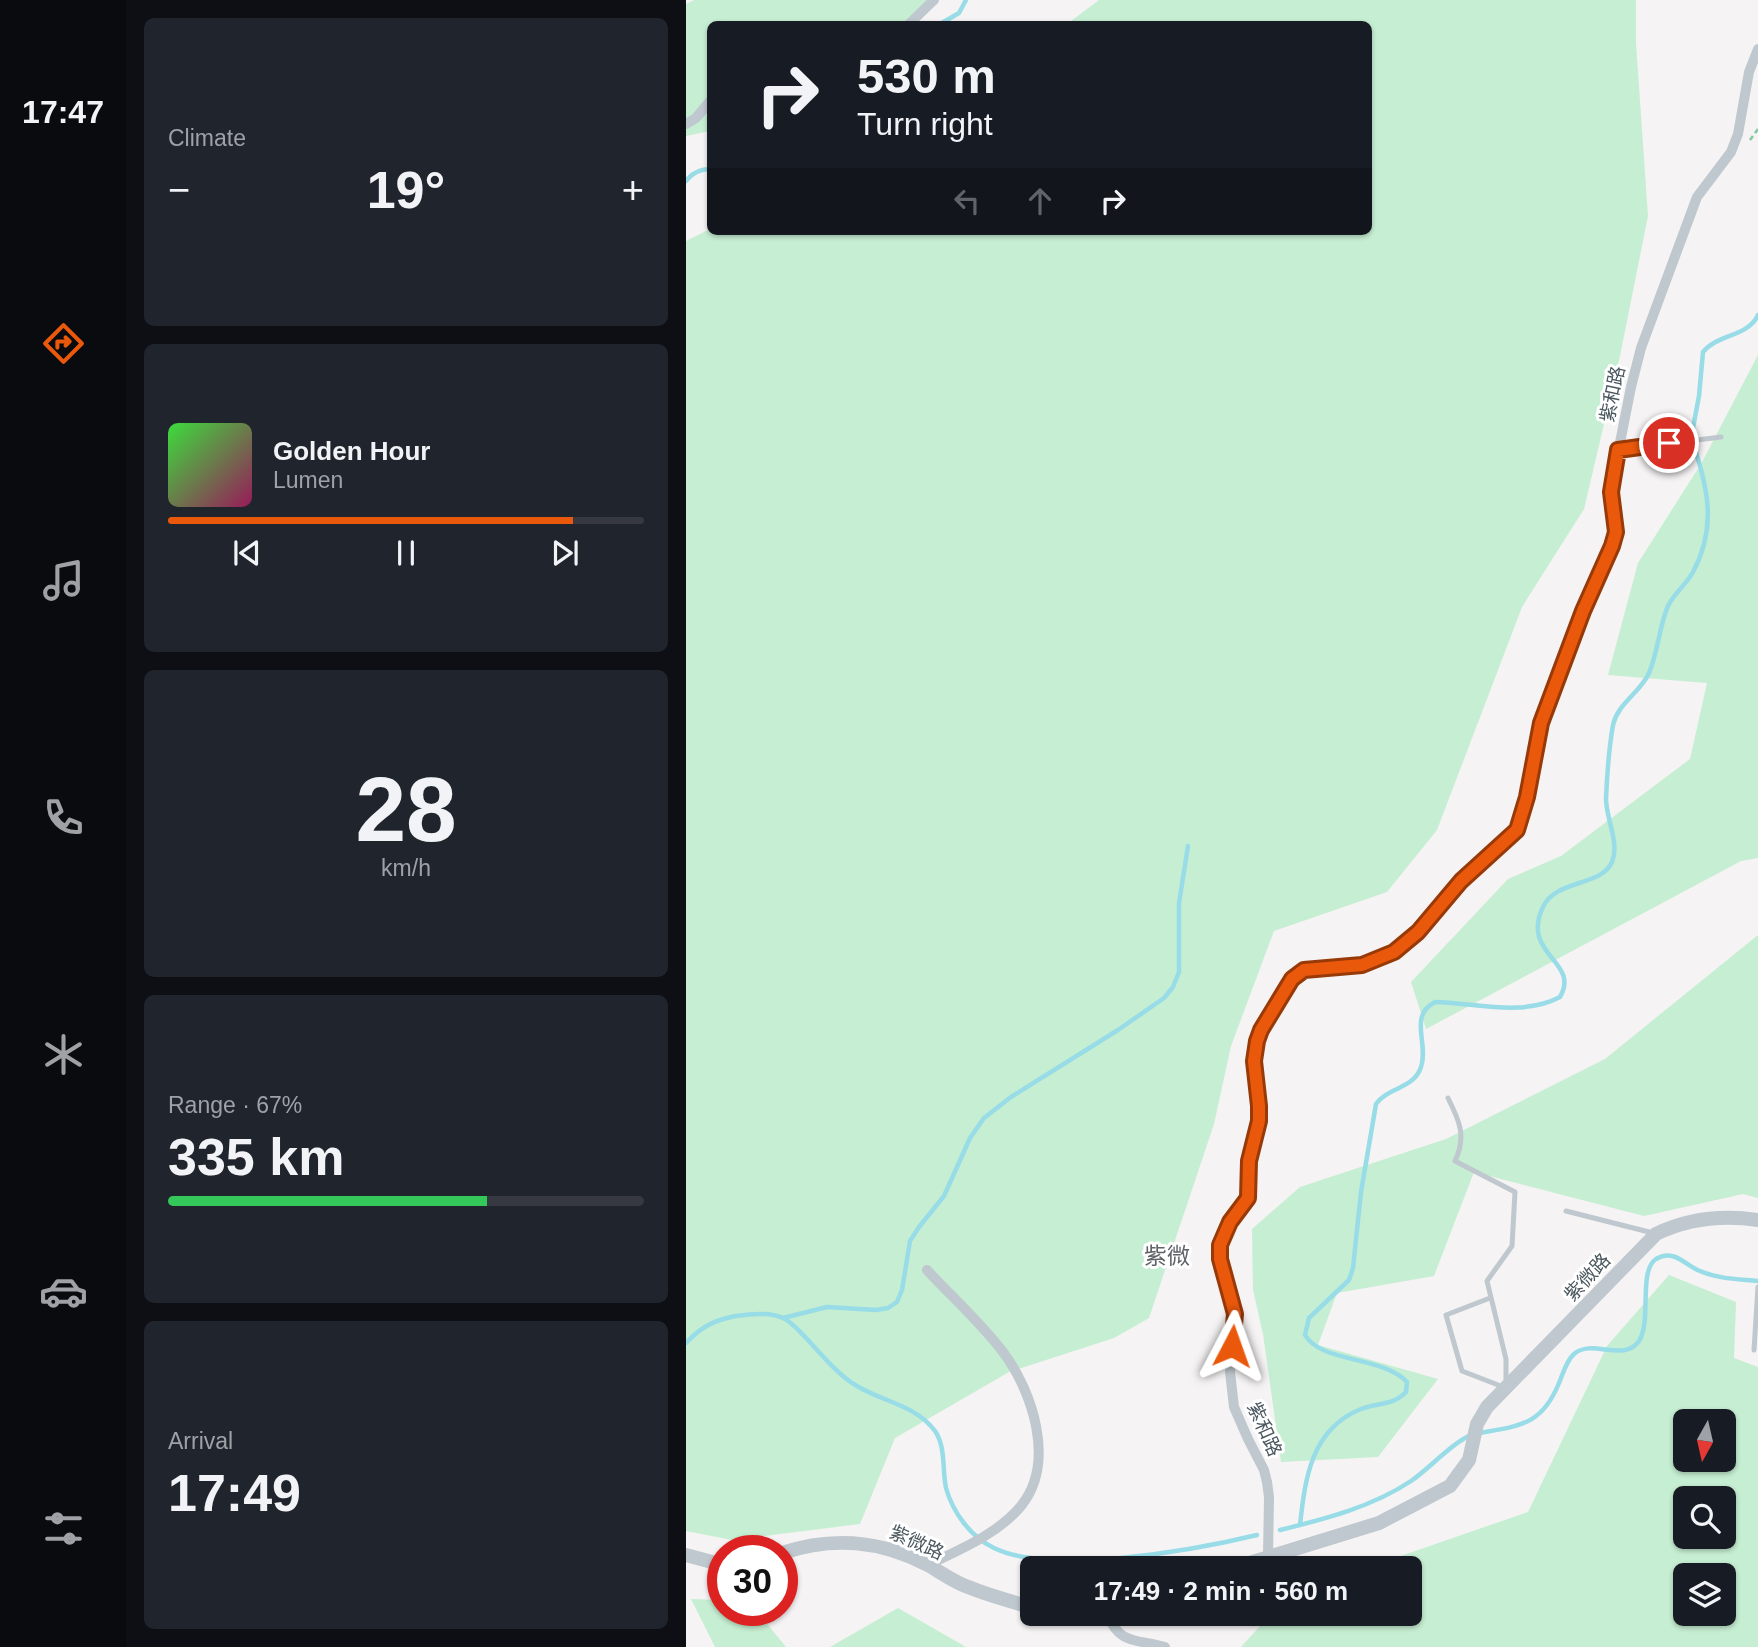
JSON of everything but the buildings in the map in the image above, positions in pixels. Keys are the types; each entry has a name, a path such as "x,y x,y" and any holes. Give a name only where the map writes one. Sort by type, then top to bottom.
{"street":[{"path":"912,21 934,0"},
{"name":"紫和路","path":"1268,1556 1267,1482 1234,1406 1230,1372 1235,1314 1219,1251 1224,1231 1248,1198 1249,1161 1259,1121 1254,1061 1257,1041 1272,1011 1298,973 1311,969 1362,965 1394,952 1418,932 1461,881 1517,830 1527,797 1541,723 1616,532 1611,492 1641,348 1697,197 1731,152 1738,134 1749,72 1758,49"},
{"path":"686,124 696,118 707,105"},
{"name":"紫微路","path":"1268,1556 1379,1523 1450,1486 1469,1460 1477,1424 1487,1406 1656,1234 1672,1226 1695,1220 1723,1217 1758,1220"},
{"path":"927,1270 1003,1352 1022,1383 1039,1446 1037,1475 1022,1505 1001,1524 971,1544 928,1565"},
{"name":"紫微路","path":"798,1549 816,1544 865,1542 887,1547 970,1588 1020,1604"},
{"path":"686,1555 707,1561"},
{"path":"1112,1626 1122,1637 1166,1647"}],"lane":[{"path":"1618,450 1721,437"},
{"path":"1448,1098 1459,1119 1462,1144 1455,1161 1515,1192 1512,1246 1488,1281 1506,1359 1506,1388 1462,1371 1446,1315 1490,1298"},
{"path":"1566,1211 1656,1234"},
{"path":"1754,1350 1758,1289"}],"green space":[{"path":"694,0 937,0 913,21 707,21 707,132 686,136 686,4"},
{"path":"1099,0 1636,0 1636,43 1648,216 1620,356 1584,509 1522,607 1437,830 1387,892 1274,931 1231,1046 1214,1124 1149,1318 1114,1338 1009,1372 895,1438 860,1524 772,1535 707,1535 686,1531 686,241 707,230 707,235 1372,235 1372,21 1071,21"},
{"path":"1758,355 1758,858 1741,861 1426,1029 1411,982 1508,879 1561,856 1690,759 1707,683 1608,675 1638,563 1701,464"},
{"path":"1758,935 1758,1198 1743,1194 1644,1216 1474,1172 1434,1276 1337,1293 1318,1345 1438,1379 1378,1457 1281,1462 1263,1334 1253,1290 1252,1229 1300,1187 1446,1139 1605,1059"},
{"path":"1669,1275 1736,1302 1734,1358 1758,1367 1758,1647 1241,1647 1260,1626 1422,1626 1422,1556 1401,1556 1528,1512 1607,1346"},
{"path":"691,1599 707,1600 707,1626 769,1626 786,1647 715,1647"},
{"path":"898,1608 966,1647 830,1647"}],"waterway":[{"path":"945,21 959,13 966,0"},
{"path":"686,181 697,172 707,169"},
{"path":"1692,433 1703,352 1716,342 1747,328 1758,315"},
{"path":"1300,1525 1308,1473 1321,1442 1331,1429 1361,1409 1391,1402 1406,1392 1407,1382 1396,1374 1324,1350 1313,1344 1305,1335 1309,1318 1349,1280 1353,1268 1361,1192 1376,1104 1418,1074 1423,1058 1421,1022 1427,1008 1435,1002 1515,1008 1545,1003 1560,997 1564,985 1563,974 1544,947 1539,936 1538,923 1549,898 1568,887 1598,876 1612,862 1614,839 1606,799 1613,725 1619,710 1649,673 1668,606 1693,572 1705,539 1708,508 1703,476 1693,443"},
{"path":"783,1318 827,1307 876,1310 888,1308 897,1302 902,1290 910,1241 944,1196 970,1138 984,1118 1011,1097 1164,998 1173,987 1179,972 1179,903 1188,846"},
{"path":"1479,1433 1518,1425 1537,1415 1552,1397 1569,1360 1581,1350 1590,1348 1617,1351 1633,1347 1643,1332 1646,1285 1651,1265 1656,1259 1662,1256 1674,1257 1707,1274 1758,1281"},
{"path":"686,1343 708,1325 728,1318 766,1314 786,1320 850,1381 909,1410 927,1422 941,1444 946,1488 953,1506 971,1531 994,1548 1019,1556 1050,1560 1086,1560 1162,1553 1257,1535"},
{"path":"1280,1530 1331,1517 1380,1498 1411,1481 1457,1443 1471,1435"}],"district":[{"name":"紫微","path":"1167,1256"}],"route":[{"path":"1232,1346 1235,1314 1219,1251 1224,1231 1245,1203 1249,1193 1249,1161 1259,1121 1254,1061 1261,1030 1298,973 1311,969 1362,965 1394,952 1418,932 1461,881 1517,830 1527,797 1541,723 1616,532 1611,492 1618,450 1669,443"}]}
